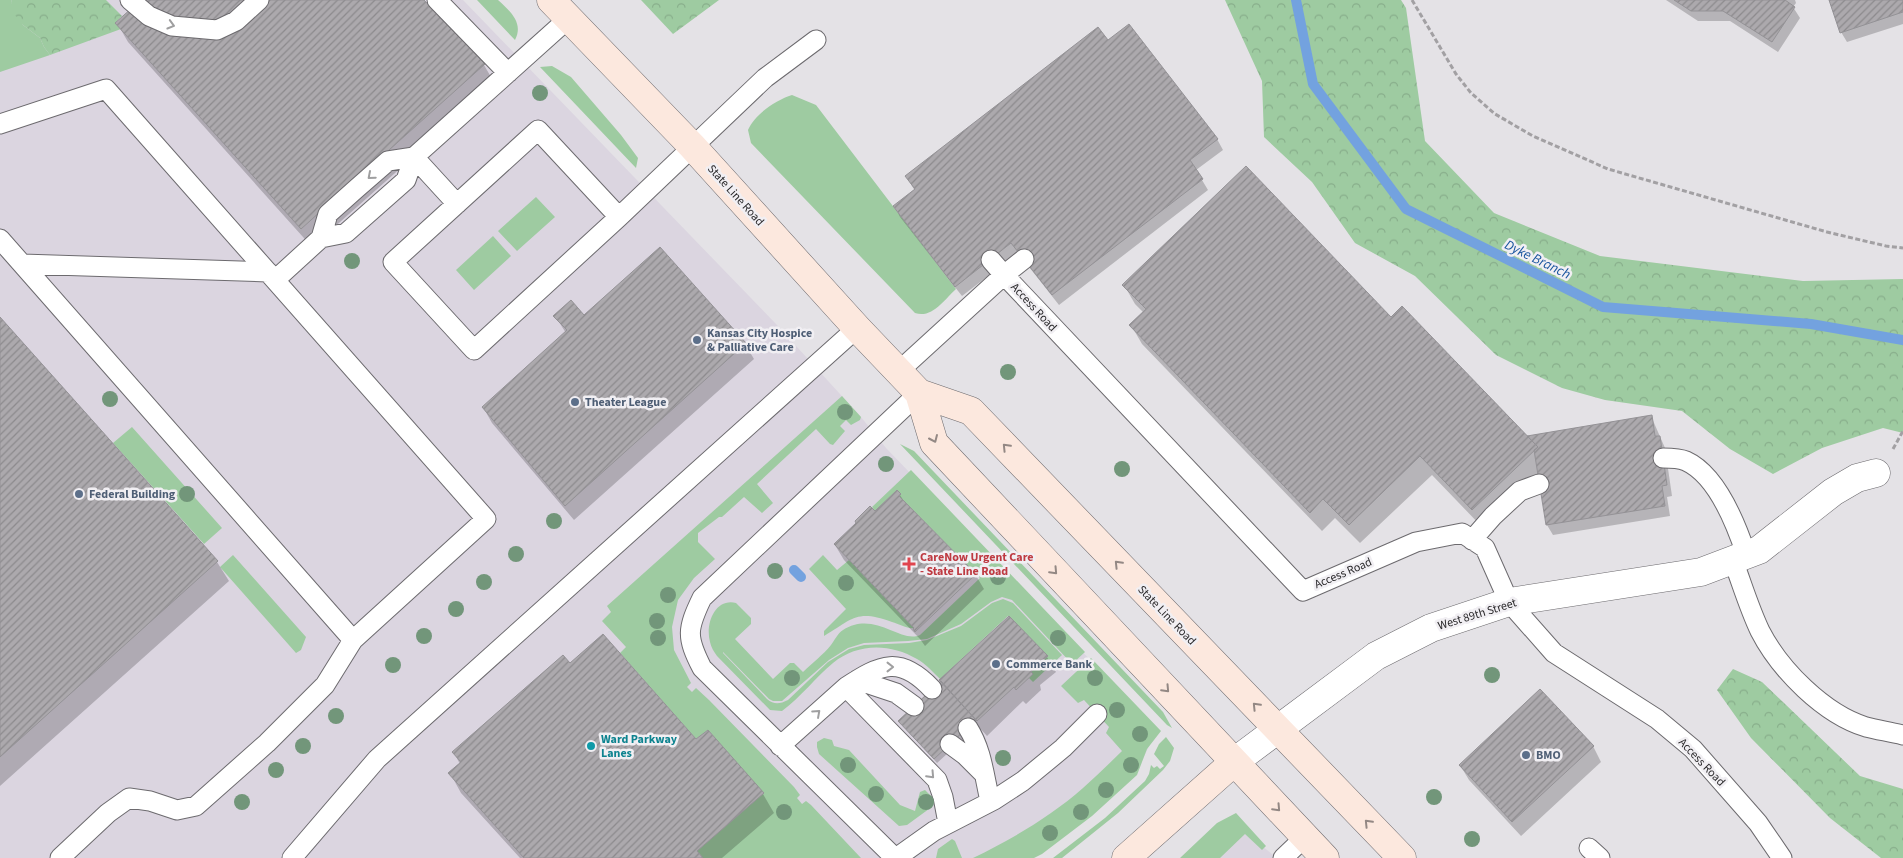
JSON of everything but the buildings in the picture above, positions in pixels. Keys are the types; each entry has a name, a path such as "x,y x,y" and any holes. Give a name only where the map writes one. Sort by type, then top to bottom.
{"main road":[{"name":"State Line Road","path":"560,9 692,146 857,328 919,393 934,443 1325,858"},
{"name":"State Line Road","path":"919,393 971,411 1402,858"},
{"name":"West 89th Street","path":"1126,858 1234,762"}],"street":[{"name":"West 89th Street","path":"1234,762 1376,656 1431,628 1510,602 1700,572 1758,550 1833,492 1858,478 1876,473"}],"lane":[{"path":"130,0 149,16 172,26 217,30 236,21 259,0"},
{"path":"437,0 508,73"},
{"path":"22,264 271,276 322,238 346,234 406,180 414,157 508,73 560,9"},
{"path":"619,217 538,130 393,262 474,350 619,217 765,78 816,40"},
{"path":"0,124 106,89 486,519 352,640 325,685 267,743 196,806 177,810 150,801 129,798 108,813 60,858"},
{"path":"414,157 457,204"},
{"path":"322,238 328,214 388,161 414,157"},
{"path":"0,239 352,640"},
{"path":"991,260 1004,275 1024,259"},
{"name":"Access Road","path":"898,371 1004,275 1303,590 1416,542 1462,533 1485,548 1510,602 1554,653 1657,720 1693,749 1758,823 1782,858"},
{"path":"292,858 377,759 857,328"},
{"path":"919,393 702,598 689,632 693,650 702,668 895,858 948,823 1023,781 1040,768 1097,714"},
{"path":"1663,458 1675,458 1686,461 1699,470 1730,510 1749,606 1761,632 1778,659 1800,684 1831,711 1864,726 1903,735"},
{"path":"1472,540 1515,495 1520,491 1539,484"},
{"path":"780,746 851,683 880,667 893,666 901,668 922,678 932,689"},
{"path":"851,683 896,693 914,706"},
{"path":"851,683 937,780 944,797 948,823"},
{"path":"968,728 982,758 983,774 990,801"},
{"path":"950,744 965,755 983,774"},
{"path":"1283,858 1305,837"}],"path":[{"path":"1412,0 1456,74 1471,93 1495,114 1533,136 1608,169 1827,232 1886,246 1903,248"},
{"path":"1893,450 1903,431"}],"shaded area":[{"path":"0,0 463,0 776,324 861,417 886,448 1151,723 1155,733 1143,759 1031,858 0,858"},
{"path":"1242,830 1277,858 1209,858"}],"green space":[{"path":"0,0 12,0 11,2 23,25 40,38 50,55 0,72"},
{"path":"12,0 106,0 122,16 115,23 121,29 50,55 40,38 23,25 14,14"},
{"path":"477,0 498,0 507,8 517,23 518,28 515,40"},
{"path":"641,0 719,0 673,34"},
{"path":"1225,0 1401,0 1406,8 1425,141 1494,213 1600,256 1803,281 1903,279 1903,433 1883,428 1822,448 1773,474 1730,449 1682,411 1605,400 1562,388 1496,355 1415,276 1355,243 1312,182 1264,137 1262,81"},
{"path":"552,66 571,77 621,135 638,158 636,168 540,67"},
{"path":"792,95 816,105 956,289 933,311 921,314 915,313 751,143 748,130 756,118 779,100"},
{"path":"536,197 555,217 517,251 498,231"},
{"path":"493,236 511,256 474,290 456,270"},
{"path":"842,396 861,417 860,420 851,425 846,420 840,426 845,431 833,445 816,429 757,484 773,503 762,513 744,497 722,517 719,517 698,533 698,542 715,559 694,578 678,600 672,627 674,650 691,683 687,687 692,692 696,688 709,700 794,787 800,795 797,798 802,804 806,801 811,805 861,858 703,858 697,851 763,793 708,730 696,739 620,653 626,647 602,621 611,612 607,606"},
{"path":"132,427 222,528 204,544 113,443"},
{"path":"900,444 914,451 1163,712 1172,728 1167,725"},
{"path":"911,470 1085,652 1072,664 1012,600 1002,597 991,602 961,624 927,639 864,643 848,648 829,660 782,701 769,699 723,652 767,699 775,703 780,703 788,700 828,662 849,649 864,645 909,643 927,640 961,626 992,603 1003,599 1013,603 1062,655 1033,682 1029,678 1033,674 1031,672 1032,669 1048,656 1008,616 940,679 923,663 907,654 885,648 863,649 842,656 782,711 770,710 717,656 712,648 709,635 710,620 717,608 722,604 736,603 751,618 751,624 735,639 773,679 790,663 794,663 803,672 828,649 843,630 855,625 876,625 912,637 920,635 980,578 899,496 901,494 897,490 875,511 872,507"},
{"path":"233,555 306,637 301,650 296,653 220,567"},
{"path":"823,555 837,570 849,560 914,628 880,618 862,616 849,621 824,636 824,631 846,609 809,569"},
{"path":"1091,658 1161,731 1147,749 1137,775 1092,816 1042,854 1034,858 973,858 1044,818 1083,788 1122,751 1106,733 1109,727 1084,700 1078,703 1061,686"},
{"path":"1733,669 1762,682 1860,776 1903,789 1903,858 1881,858 1830,818 1751,738 1717,690"},
{"path":"1166,737 1174,748 1170,761 1163,770 1118,813 1062,858 1053,858 1105,818 1145,781 1151,765 1154,768 1157,766 1160,769 1164,766 1154,754 1159,744"},
{"path":"824,738 832,740 834,746 849,750 900,805 915,811 920,792 925,790 934,799 933,806 907,825 899,826 819,754 817,742"},
{"path":"1236,813 1266,846 1262,850 1245,834 1220,858 1180,858 1217,823"},
{"path":"952,839 955,841 962,858 936,858 938,849"}],"waterway":[{"name":"Dyke Branch","path":"1296,0 1313,84 1406,209 1603,307 1811,324 1903,340"},
{"path":"794,570 801,577"}],"place":[{"name":"Kansas City Hospice & Palliative Care","path":"697,340"},
{"name":"Theater League","path":"575,402"},
{"name":"Federal Building","path":"79,494"},
{"name":"CareNow Urgent Care - State Line Road","path":"909,564"},
{"name":"Commerce Bank","path":"996,664"},
{"name":"Ward Parkway Lanes","path":"591,746"},
{"name":"BMO","path":"1526,755"}]}
